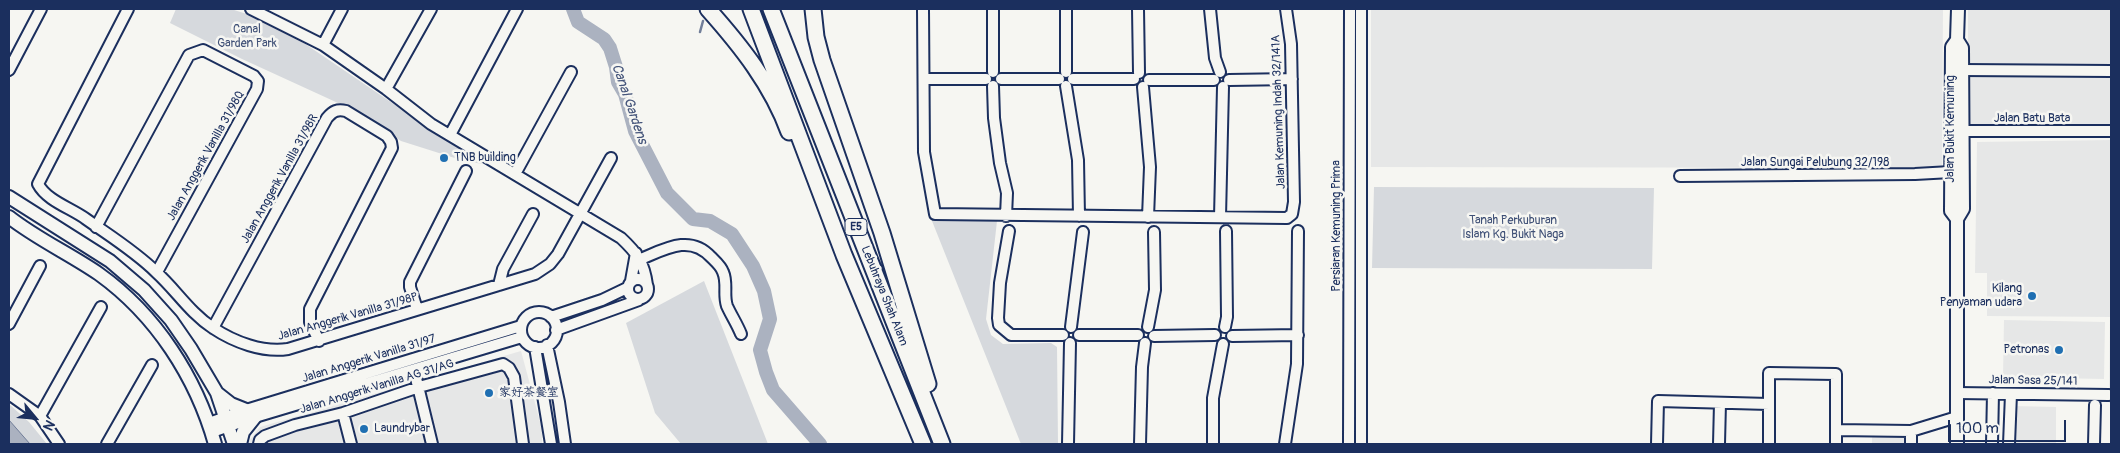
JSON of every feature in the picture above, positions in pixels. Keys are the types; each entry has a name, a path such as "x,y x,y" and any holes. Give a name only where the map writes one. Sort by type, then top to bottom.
{"highway":[{"path":"708,9 742,48 773,97 787,127 804,174 844,255"},
{"name":"Lebuhraya Shah Alam","path":"751,9 844,255 923,444"},
{"name":"Lebuhraya Shah Alam","path":"771,9 942,444"},
{"path":"813,9 816,38 822,60 882,233 932,396 950,444"}],"main road":[{"name":"Jalan Bukit Kemuning","path":"1957,444 1957,219 1963,209 1952,47 1957,40 1958,9"},
{"name":"Jalan Bukit Kemuning","path":"1957,40 1962,48 1962,70 1957,131 1951,172 1951,211 1957,219"},
{"path":"9,197 110,261 144,290 171,320 218,393 234,444"},
{"path":"9,217 99,275 131,301 170,347 186,372 212,433"},
{"path":"218,393 231,404 250,414 240,444"}],"street":[{"path":"9,68 41,9"},
{"name":"Jalan Anggerik Vanilla 31/98P","path":"128,9 38,184 41,190 48,196 96,227 157,272 186,306 213,328 248,346 277,351 318,341 535,274 550,264 566,240 611,158"},
{"path":"251,9 323,46 386,89 431,124 621,238 644,265 647,294 639,300 556,330"},
{"path":"323,46 342,9"},
{"path":"386,89 431,9"},
{"path":"450,135 517,9"},
{"path":"923,9 925,79 924,152 935,214 1220,217 1226,73 1217,76 1136,85 1138,9"},
{"path":"993,9 994,118 1000,163 1007,193 1006,216"},
{"path":"1066,9 1066,79 1078,160 1079,216"},
{"path":"1210,9 1217,76"},
{"name":"Jalan Kemuning Indah 32/141A","path":"1220,217 1287,218 1292,214 1292,44 1286,9"},
{"name":"Persiaran Kemuning Prima","path":"1349,444 1350,9"},
{"name":"Persiaran Kemuning Prima","path":"1361,9 1361,444"},
{"name":"Jalan Anggerik Vanilla 31/98Q","path":"96,227 189,55 203,50 254,76 258,81 257,89 157,272"},
{"path":"1962,70 2111,71"},
{"path":"514,174 570,72"},
{"path":"925,79 1066,79 1137,76"},
{"path":"1226,83 1292,79"},
{"path":"1146,83 1150,167 1148,217"},
{"name":"Jalan Anggerik Vanilla 31/98R","path":"213,328 327,118 333,112 339,110 346,111 387,136 392,148 310,309 310,322 318,341"},
{"name":"Jalan Batu Bata","path":"1957,131 2111,131"},
{"path":"418,309 410,282 466,171"},
{"name":"Jalan Sungai Pelubung 32/198","path":"1680,176 1951,172"},
{"path":"499,284 502,269 532,214"},
{"path":"9,225 35,235"},
{"path":"1009,231 1000,282 999,325 1011,335 1062,335"},
{"path":"1285,444 1297,364 1298,231"},
{"path":"1071,327 1083,232"},
{"path":"1079,335 1142,339 1151,342 1155,290 1154,232"},
{"path":"1225,327 1227,317 1226,232"},
{"path":"638,256 678,245 692,244 704,249 723,270 726,282 724,296 727,307 741,334"},
{"path":"638,256 629,285 630,297 639,300"},
{"path":"9,324 40,266"},
{"path":"551,317 602,300 639,279 647,285"},
{"path":"40,416 101,307"},
{"path":"542,312 551,317 556,330 554,339 547,345 535,347 529,345 522,337 521,326 523,321 531,314 542,312"},
{"name":"Jalan Anggerik Vanilla 31/97","path":"212,433 226,422 521,326"},
{"path":"1071,327 1078,330 1079,335 1077,341 1070,343 1064,340 1062,335 1066,328 1071,327"},
{"path":"1215,335 1218,330 1225,327"},
{"path":"1215,335 1218,342 1223,344 1230,341 1232,336 1229,329 1225,327"},
{"path":"1140,444 1142,329 1151,332 1215,335"},
{"path":"1232,336 1298,335"},
{"name":"Jalan Anggerik Vanilla 31/97","path":"250,414 414,370 522,337"},
{"path":"1068,444 1070,343"},
{"path":"1213,444 1213,398 1223,344"},
{"path":"547,345 560,402 565,444"},
{"path":"535,347 551,444"},
{"name":"Jalan Anggerik Vanilla AG 31/AG","path":"260,442 265,436 295,425 343,413 419,388 503,364 509,368 514,377 523,444"},
{"path":"107,444 152,365"},
{"path":"414,370 432,444"},
{"path":"1768,444 1769,373 1836,374 1836,444"},
{"name":"Jalan Sasa 25/141","path":"1957,393 2109,395"},
{"path":"1992,444 1993,393"},
{"path":"9,394 40,416 59,444"},
{"path":"2009,444 2011,394"},
{"path":"1657,444 1658,401 1769,404"},
{"path":"1719,444 1720,403"},
{"path":"2094,405 2094,444"},
{"path":"343,413 350,444"},
{"path":"1836,430 1911,431 1957,417"},
{"path":"1911,431 1911,444"}],"shaded area":[{"path":"1371,9 1943,9 1942,168 1371,167"},
{"path":"1968,9 2111,9 2111,126 1968,126"},
{"path":"2111,140 2111,403 2109,403 2110,317 1987,316 1987,273 1975,273 1977,142"},
{"path":"2004,320 2105,322 2104,379 2003,377"},
{"path":"521,351 542,429 542,444 247,444 260,427"},
{"path":"2013,406 2056,407 2056,444 2012,444"},
{"path":"9,420 30,444 9,444"},
{"path":"1872,433 1908,434 1908,444 1872,444"}],"green space":[{"name":"Canal Garden Park","path":"176,9 231,9 253,16 298,39 482,164 461,160 401,141 362,114 242,59 170,23"},
{"name":"Tanah Perkuburan Islam Kg. Bukit Naga","path":"1374,187 1654,188 1652,269 1372,268"},
{"path":"932,221 997,221 986,319 991,335 1003,344 1051,343 1057,347 1058,444 1021,444"},
{"path":"704,281 768,444 681,444 655,413 626,323"},
{"path":"9,404 29,422 47,444 9,444"}],"waterway":[{"name":"Canal Gardens","path":"573,9 578,22 604,39 610,48 618,82 625,94 635,131 667,193 693,219 710,221 732,234 753,266 764,291 770,319 760,350 766,372 773,390 820,444"},
{"path":"700,32 703,21"}],"place":[{"name":"TNB building","path":"444,158"},
{"name":"Kilang Penyaman udara","path":"2032,296"},
{"name":"Petronas","path":"2059,350"},
{"name":"家好茶餐室","path":"489,393"},
{"name":"Laundrybar","path":"364,429"}]}
